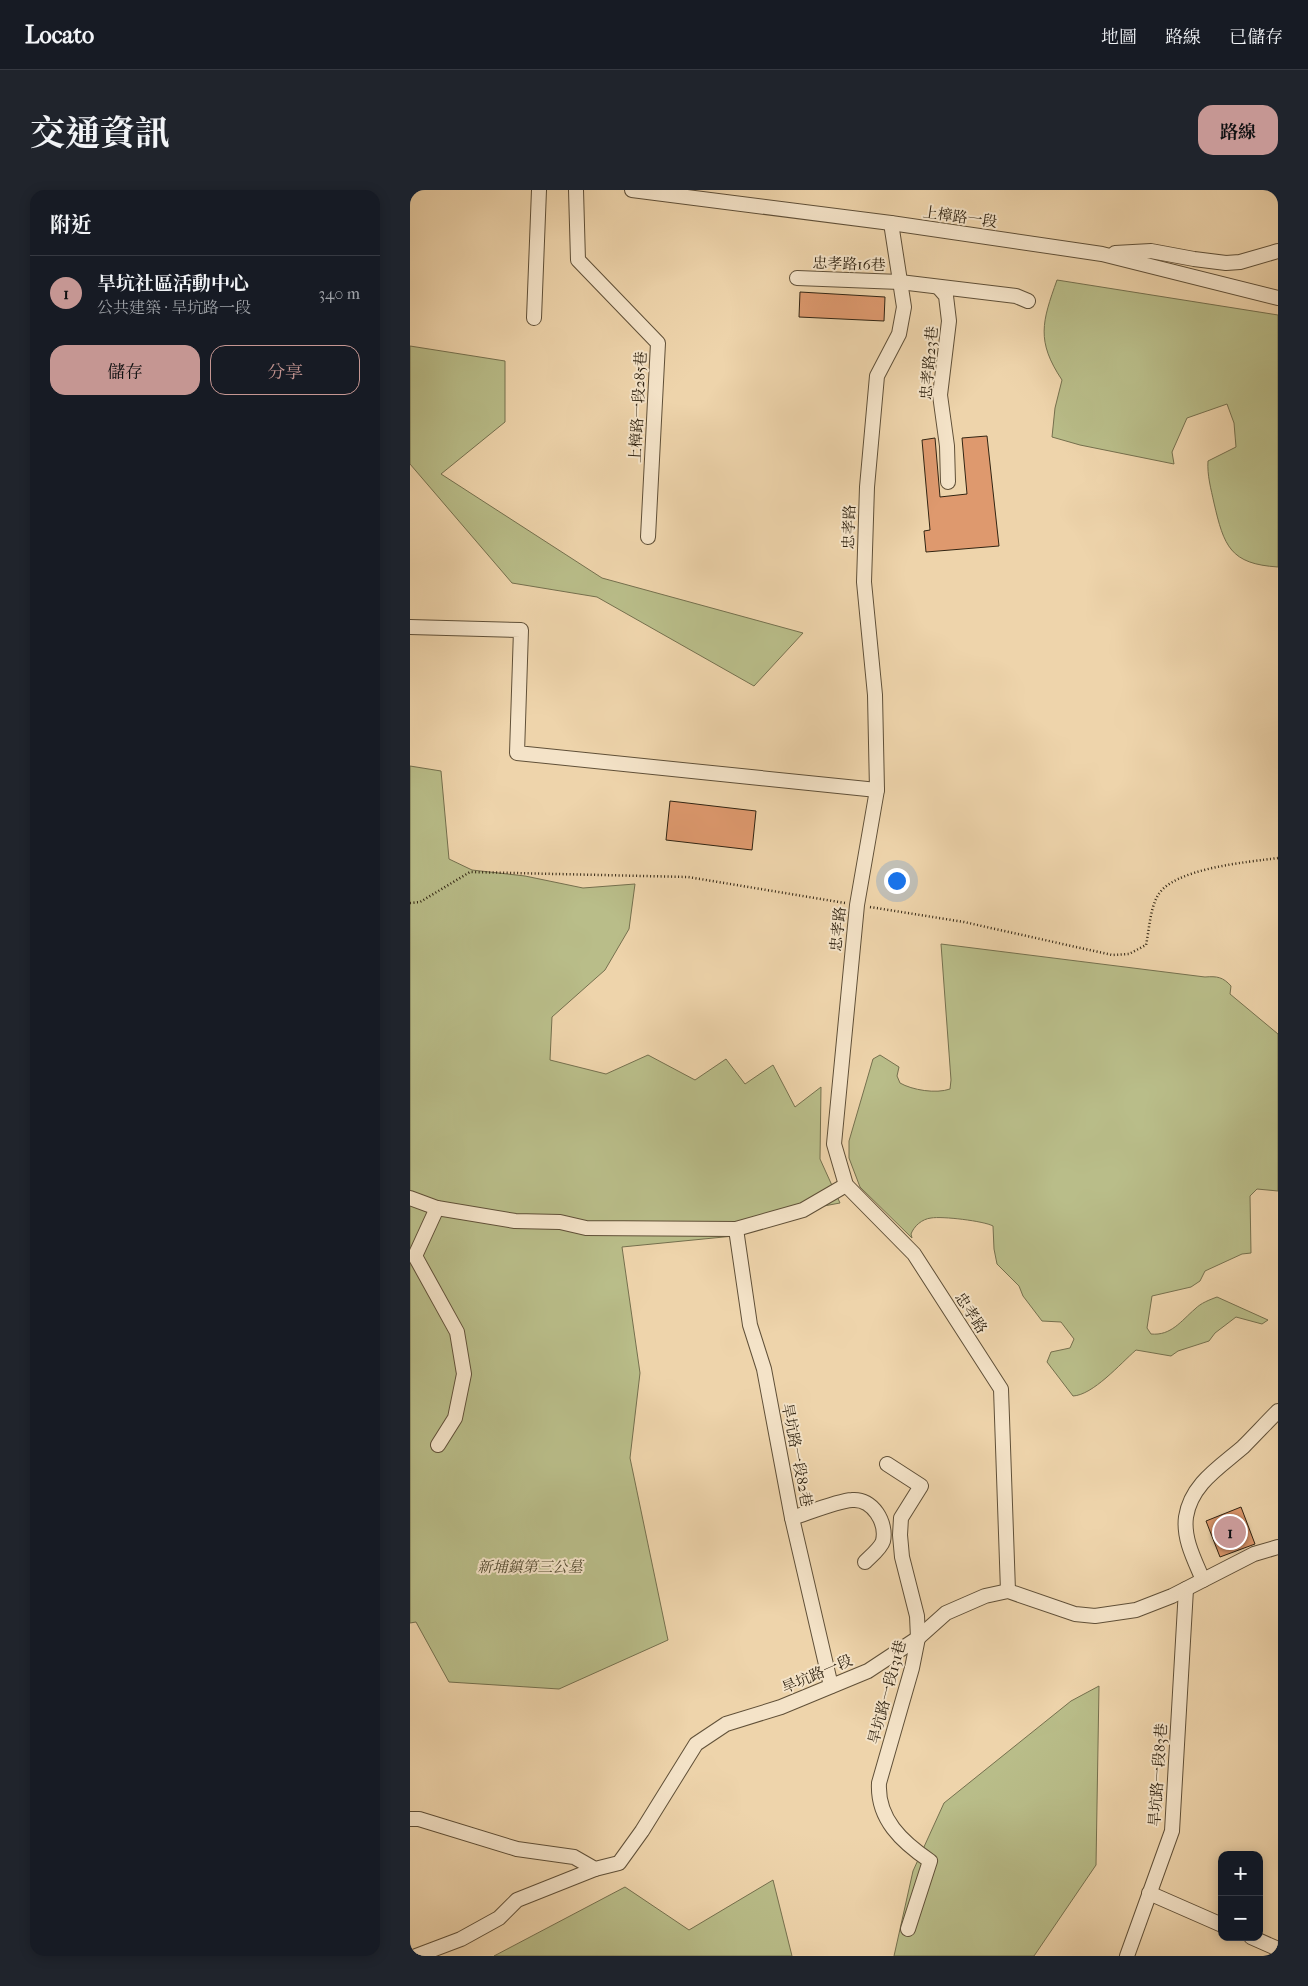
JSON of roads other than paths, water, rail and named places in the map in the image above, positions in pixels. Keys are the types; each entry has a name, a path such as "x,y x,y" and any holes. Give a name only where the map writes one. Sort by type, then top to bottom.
{"street":[{"path":"534,318 539,190"},
{"name":"上樟路一段285巷","path":"576,190 578,260 658,343 648,537"},
{"name":"上樟路一段","path":"632,190 891,223 1102,254 1278,298"},
{"name":"忠孝路","path":"891,223 904,307 899,334 877,376 867,487 864,582 875,695 877,790 857,905 834,1144 846,1185 914,1254 1002,1389 1008,1591"},
{"path":"1102,254 1151,251 1226,263 1240,262 1278,251"},
{"name":"忠孝路16巷","path":"797,278 900,282"},
{"path":"900,282 1016,296 1028,301"},
{"name":"忠孝路23巷","path":"939,288 946,296 949,321 940,395 947,446 948,482"},
{"path":"410,627 521,630 517,753 877,790"},
{"path":"410,1198 438,1208 515,1221 560,1222 586,1228 736,1229 804,1210 846,1185"},
{"path":"438,1208 415,1256 457,1332 464,1374 455,1418 438,1445"},
{"name":"旱坑路一段82巷","path":"736,1229 750,1325 764,1369 792,1518 831,1686"},
{"path":"1203,1580 1189,1545 1186,1518 1195,1493 1207,1476 1243,1447 1278,1411"},
{"name":"旱坑路一段131巷","path":"887,1464 921,1486 901,1518 900,1535 902,1557 917,1616 918,1638 912,1668 879,1783 878,1794 882,1811 893,1829 917,1853 930,1861 908,1929"},
{"path":"792,1518 853,1500 867,1503 876,1511 884,1529 882,1543 865,1562"},
{"path":"1008,1591 1075,1614 1096,1616 1136,1610 1186,1589 1254,1554 1278,1547"},
{"name":"旱坑路一段83巷","path":"1127,1956 1172,1831 1186,1589"},
{"name":"旱坑路一段","path":"416,1956 461,1939 498,1918 517,1900 595,1869 619,1863 696,1744 726,1724 781,1707 868,1671 918,1638 946,1613 986,1596 1008,1591"},
{"path":"410,1819 419,1819 517,1849 574,1857 595,1869"},
{"path":"1149,1893 1218,1923"},
{"path":"1260,1941 1278,1949"}],"place":[{"name":"旱坑社區活動中心","path":"1230,1532"}],"park label":[{"name":"新埔鎮第三公墓","path":"530,1567"}]}
